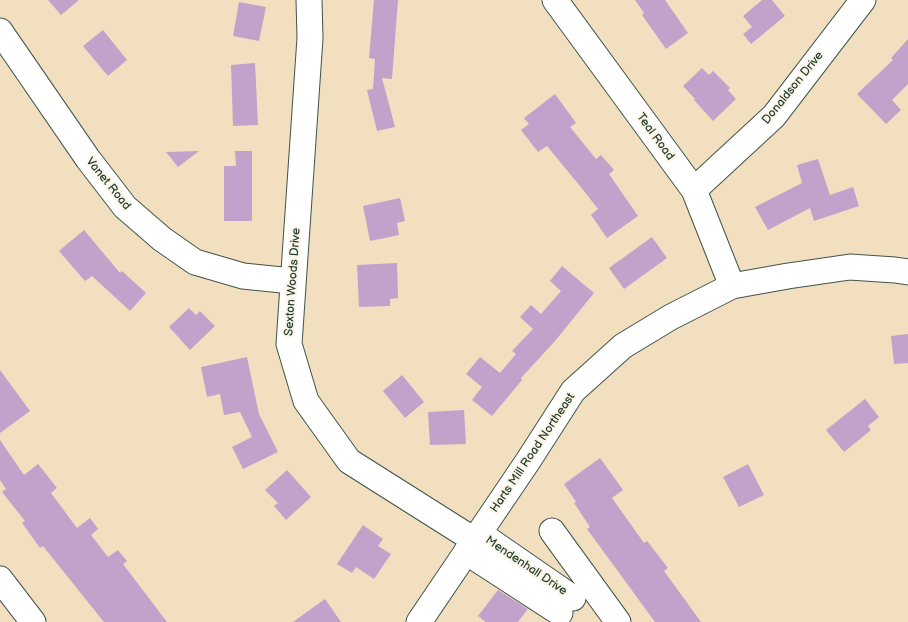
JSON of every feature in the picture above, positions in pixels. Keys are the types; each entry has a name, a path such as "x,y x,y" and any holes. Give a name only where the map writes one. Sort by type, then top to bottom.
{"street":[{"name":"Sexton Woods Drive","path":"309,0 310,38 289,344 306,401 349,461 473,542"},
{"name":"Teal Road","path":"554,0 694,190 732,286"},
{"name":"Donaldson Drive","path":"694,190 774,116 863,0"},
{"name":"Vanet Road","path":"0,31 88,159 125,207 162,239 195,262 243,276 292,281"},
{"name":"Harts Mill Road Northeast","path":"419,622 574,391 623,346 671,317 732,286 850,267 908,272"},
{"name":"Mendenhall Drive","path":"552,530 618,622"},
{"name":"Mendenhall Drive","path":"473,542 563,611 598,595"},
{"path":"0,579 33,622"}],"building":[{"path":"48,0 79,0 61,15"},
{"path":"374,0 398,0 392,79 382,78 395,127 377,131 367,90 373,89 375,59 369,58"},
{"path":"635,0 665,0 688,33 666,49 642,15 644,13"},
{"path":"762,0 772,0 785,16 751,44 743,34 752,27 743,16"},
{"path":"239,2 266,7 259,41 233,36"},
{"path":"103,30 127,60 108,76 83,46"},
{"path":"908,39 908,84 892,100 901,110 886,124 857,94 893,60 891,58"},
{"path":"255,63 258,125 233,126 231,65"},
{"path":"702,68 709,75 713,71 730,88 728,90 736,99 713,121 683,86"},
{"path":"555,94 576,123 570,127 596,159 601,155 614,170 609,174 638,216 607,238 591,215 598,209 580,186 547,146 538,152 521,130 529,124 524,118"},
{"path":"199,151 178,167 166,152"},
{"path":"235,151 252,151 252,221 224,221 224,166 236,166"},
{"path":"818,159 830,195 853,187 859,206 814,221 810,208 768,230 755,207 802,183 797,165"},
{"path":"400,198 405,221 397,223 399,235 370,241 363,206"},
{"path":"84,230 120,273 122,271 146,293 130,311 92,276 85,281 59,251"},
{"path":"652,237 667,258 624,289 609,268"},
{"path":"397,263 398,298 390,299 390,306 359,307 357,265"},
{"path":"562,266 594,293 555,341 521,378 522,380 492,416 472,400 482,387 466,374 480,357 500,373 516,354 512,351 533,329 520,317 531,305 541,314 561,291 550,281"},
{"path":"189,308 196,315 200,311 215,326 190,350 169,327"},
{"path":"908,334 908,363 894,364 891,336"},
{"path":"247,357 259,414 278,452 243,469 232,447 252,437 240,412 224,415 220,394 207,397 201,367"},
{"path":"0,370 30,411 0,433"},
{"path":"402,375 424,402 405,418 383,391"},
{"path":"865,399 879,417 868,426 871,430 844,452 826,430"},
{"path":"464,410 466,444 430,445 428,412"},
{"path":"0,440 24,475 38,464 57,488 51,493 77,528 90,518 98,529 91,535 108,557 118,550 127,561 123,564 167,622 104,622 43,546 40,548 22,523 25,521 2,492 6,489 0,480"},
{"path":"600,458 623,490 612,498 644,543 647,541 668,568 664,571 701,622 655,622 587,529 590,527 564,484"},
{"path":"748,464 764,495 739,507 723,477"},
{"path":"287,470 311,497 286,520 274,506 278,503 265,490"},
{"path":"363,525 383,539 378,546 391,554 374,579 356,567 352,573 337,564"},
{"path":"498,590 528,609 518,622 486,622 478,616"},
{"path":"325,599 341,622 293,622"}]}
